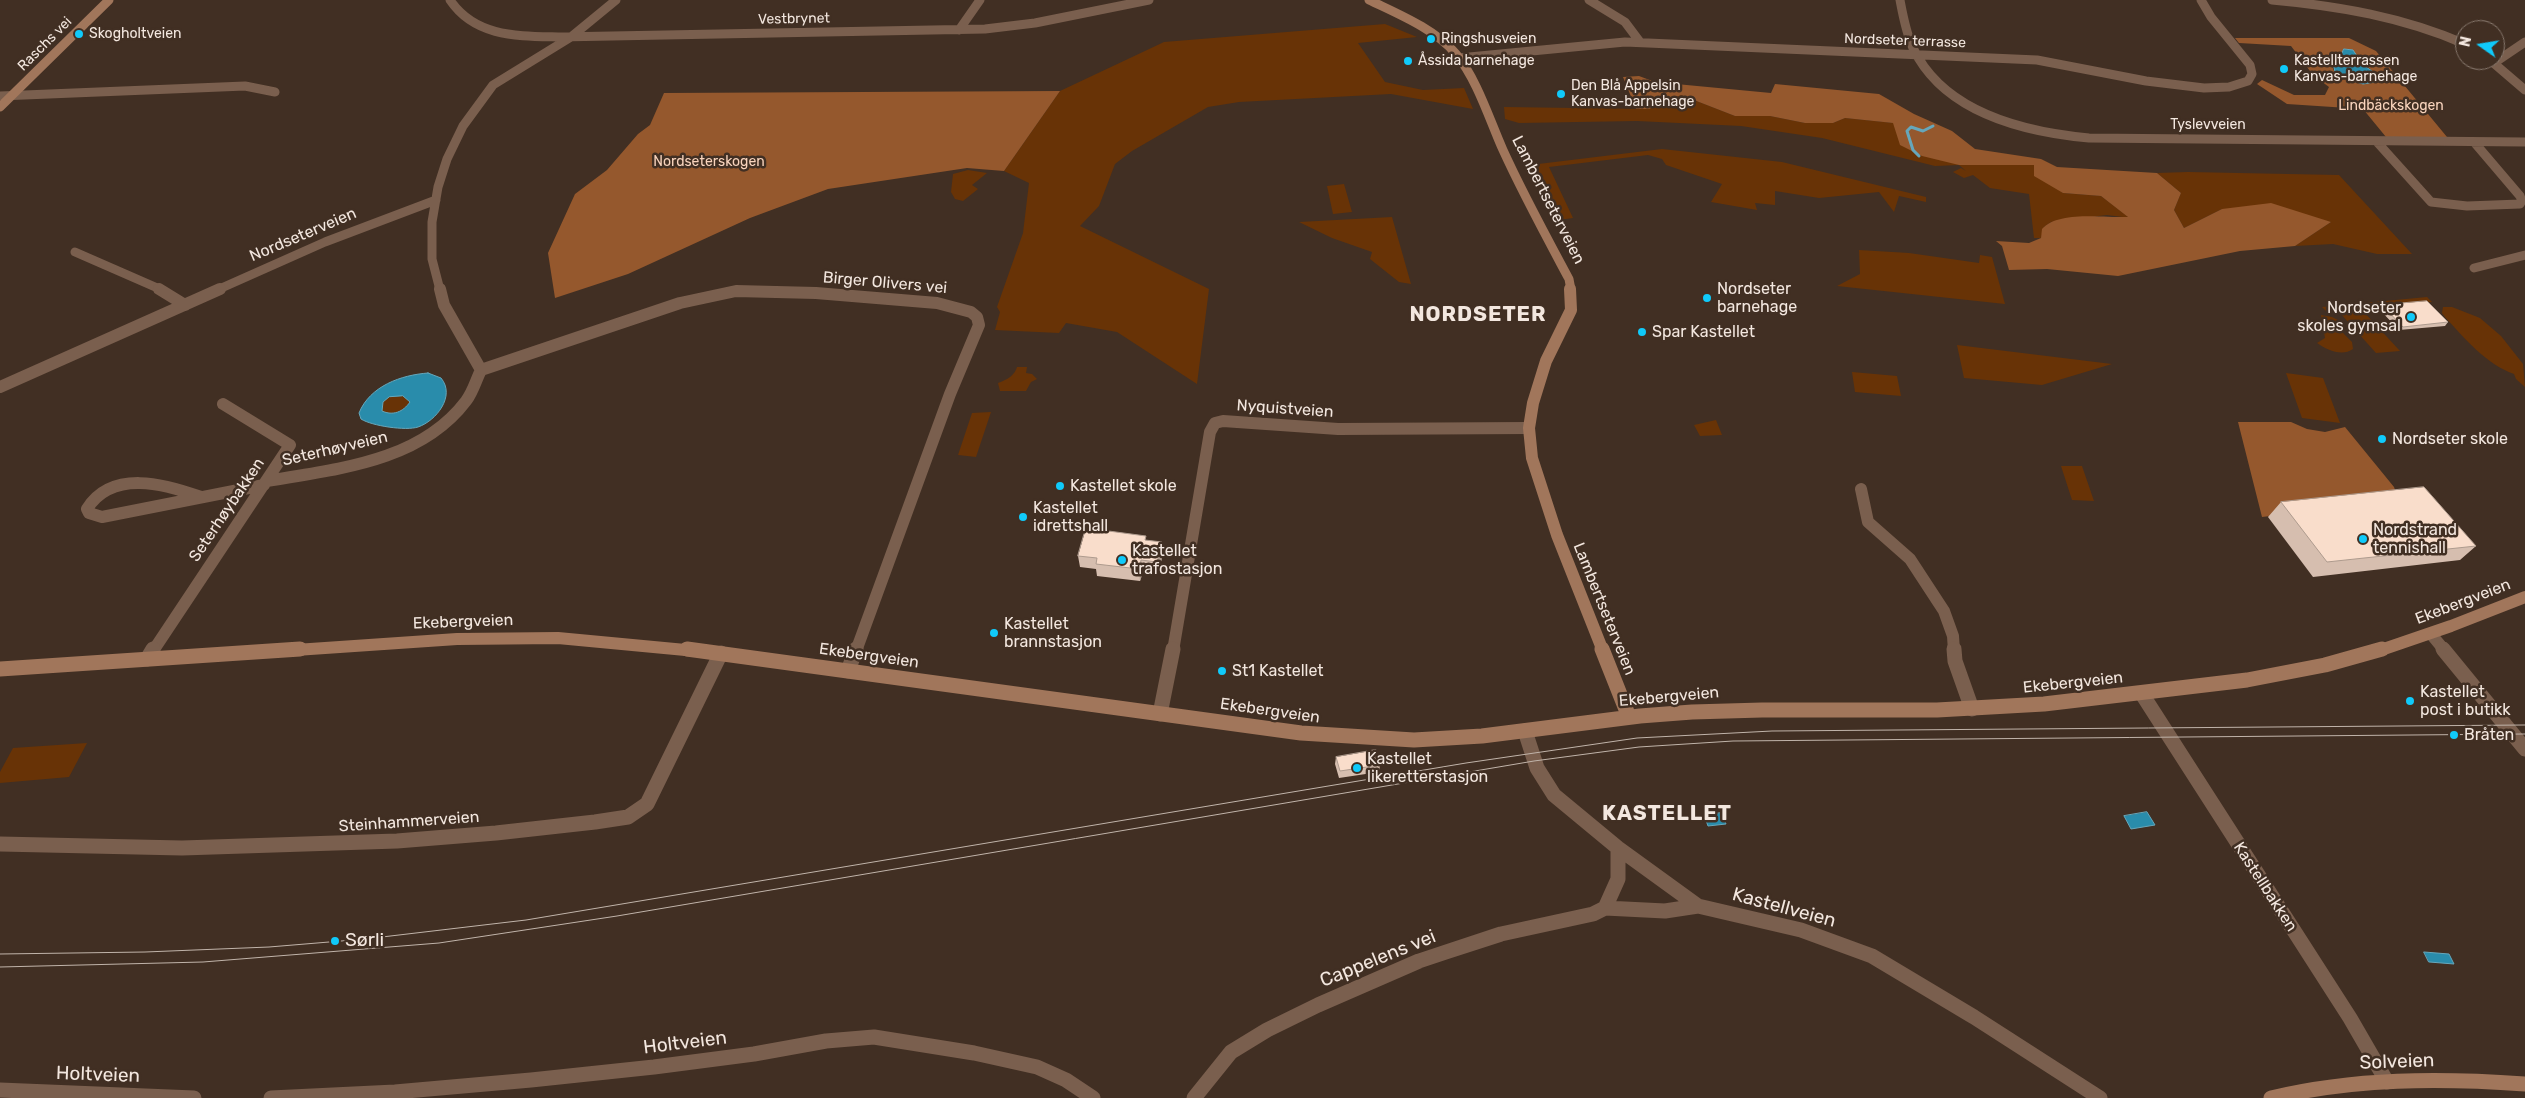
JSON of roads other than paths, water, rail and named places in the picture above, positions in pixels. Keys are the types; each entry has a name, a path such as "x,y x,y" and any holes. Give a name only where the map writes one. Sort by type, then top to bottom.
{"main road":[{"name":"Raschs vei","path":"0,107 109,0"},
{"name":"Lambertseterveien","path":"1369,0 1426,30 1459,58 1523,193 1564,268 1571,289 1571,310 1540,375 1529,428 1532,458 1542,493 1629,717"},
{"name":"Ekebergveien","path":"0,669 507,637 612,641 720,653 1301,733 1367,739 1451,738 1525,731 1629,717 1751,709 1972,709 2142,694 2306,669 2431,634 2525,597"},
{"name":"Solveien","path":"2271,1098 2349,1084 2468,1079 2525,1084"}],"street":[{"name":"Vestbrynet","path":"450,0 456,11 466,20 494,32 528,36 571,37 959,30 1035,23 1149,0"},
{"path":"481,370 450,318 436,283 431,247 436,200 442,173 458,135 489,90 510,74 571,37 616,0"},
{"path":"959,30 980,0"},
{"path":"1589,0 1624,19 1635,30 1640,42"},
{"path":"1900,0 1908,33 1917,55"},
{"name":"Nordseter terrasse","path":"1459,58 1606,43 1640,42 2048,61 2173,84 2226,86 2248,81 2252,74 2250,65 2210,17 2201,0"},
{"path":"2272,0 2352,8 2390,16 2427,27 2455,40"},
{"path":"2505,54 2525,42"},
{"name":"Tyslevveien","path":"1917,55 1951,92 1970,106 2001,121 2043,132 2090,138 2525,142"},
{"path":"2501,70 2525,90"},
{"path":"0,96 246,86 275,92"},
{"path":"2377,142 2431,202 2467,206 2520,204 2522,200 2520,196 2474,142"},
{"name":"Nordseterveien","path":"0,387 331,238 436,200"},
{"path":"74,252 170,294 185,305"},
{"path":"2474,268 2525,255"},
{"name":"Birger Olivers vei","path":"481,370 680,303 722,293 758,291 891,298 936,303 972,312 977,318 979,325 950,394 848,671"},
{"name":"Seterhøyveien","path":"201,498 170,486 142,483 104,492 92,501 87,509 89,513 102,517 201,498 366,461 406,448 439,430 461,410 475,387 481,370"},
{"name":"Seterhøybakken","path":"147,659 290,444 223,404"},
{"name":"Nyquistveien","path":"1160,714 1181,611 1210,432 1215,422 1338,429 1529,428"},
{"path":"1861,489 1868,522 1910,559 1944,611 1953,636 1955,660 1972,709"},
{"path":"2431,634 2525,749"},
{"name":"Steinhammerveien","path":"0,844 106,849 293,848 443,839 628,817 647,804 720,653"},
{"name":"Kastellbakken","path":"2142,694 2350,1018 2388,1082"},
{"name":"Kastellveien","path":"1525,731 1537,768 1554,795 1618,848 1698,906 1801,930 1872,956 1944,998 2100,1098"},
{"path":"1605,908 1618,882 1620,866 1618,848"},
{"name":"Cappelens vei","path":"1194,1098 1231,1052 1267,1030 1318,1005 1419,961 1501,934 1593,914 1605,908 1665,911 1698,906"},
{"name":"Holtveien","path":"271,1098 395,1092 531,1080 754,1054 826,1040 874,1037 974,1053 1037,1067 1066,1080 1093,1098"},
{"name":"Holtveien","path":"0,1090 194,1098"}],"water":[{"path":"2344,49 2353,50 2363,65 2372,71 2375,82 2363,84 2336,76 2332,59 2341,55"},
{"path":"428,373 441,378 446,392 442,407 425,424 413,428 398,428 381,426 361,419 359,413 364,404 379,389 397,379","holes":["403,396 410,402 404,408 394,413 382,411 383,402 389,397"]},
{"path":"2147,812 2155,825 2131,829 2124,816"},
{"path":"1722,813 1726,824 1708,826 1704,815"},
{"path":"2424,952 2449,954 2454,964 2429,962"}],"waterway":[{"path":"1919,156 1913,150 1907,131 1911,127 1923,131 1933,126"}],"tram line":[{"path":"0,954 145,952 269,947 365,939 526,920 1466,763 1637,738 1772,731 2525,725"},
{"path":"0,967 203,962 439,943 617,916 1534,761 1639,747 1733,741 2525,734"}],"place":[{"name":"Skogholtveien","path":"79,34"},
{"name":"Ringshusveien","path":"1431,39"},
{"name":"Åssida barnehage","path":"1408,61"},
{"name":"Kastellterrassen Kanvas-barnehage","path":"2284,69"},
{"name":"Den Blå Appelsin Kanvas-barnehage","path":"1561,94"},
{"name":"Nordseter barnehage","path":"1707,298"},
{"name":"Nordseter skoles gymsal","path":"2411,317"},
{"name":"Spar Kastellet","path":"1642,332"},
{"name":"Nordseter skole","path":"2382,439"},
{"name":"Kastellet skole","path":"1060,486"},
{"name":"Kastellet idrettshall","path":"1023,517"},
{"name":"Nordstrand tennishall","path":"2363,539"},
{"name":"Kastellet trafostasjon","path":"1122,560"},
{"name":"Kastellet brannstasjon","path":"994,633"},
{"name":"St1 Kastellet","path":"1222,671"},
{"name":"Kastellet post i butikk","path":"2410,701"},
{"name":"Bråten","path":"2454,735"},
{"name":"Kastellet likeretterstasjon","path":"1357,768"},
{"name":"Sørli","path":"335,941"}],"district":[{"name":"NORDSETER","path":"1478,315"},
{"name":"KASTELLET","path":"1667,814"}],"park label":[{"name":"Lindbäckskogen","path":"2391,106"},
{"name":"Nordseterskogen","path":"709,162"}]}
